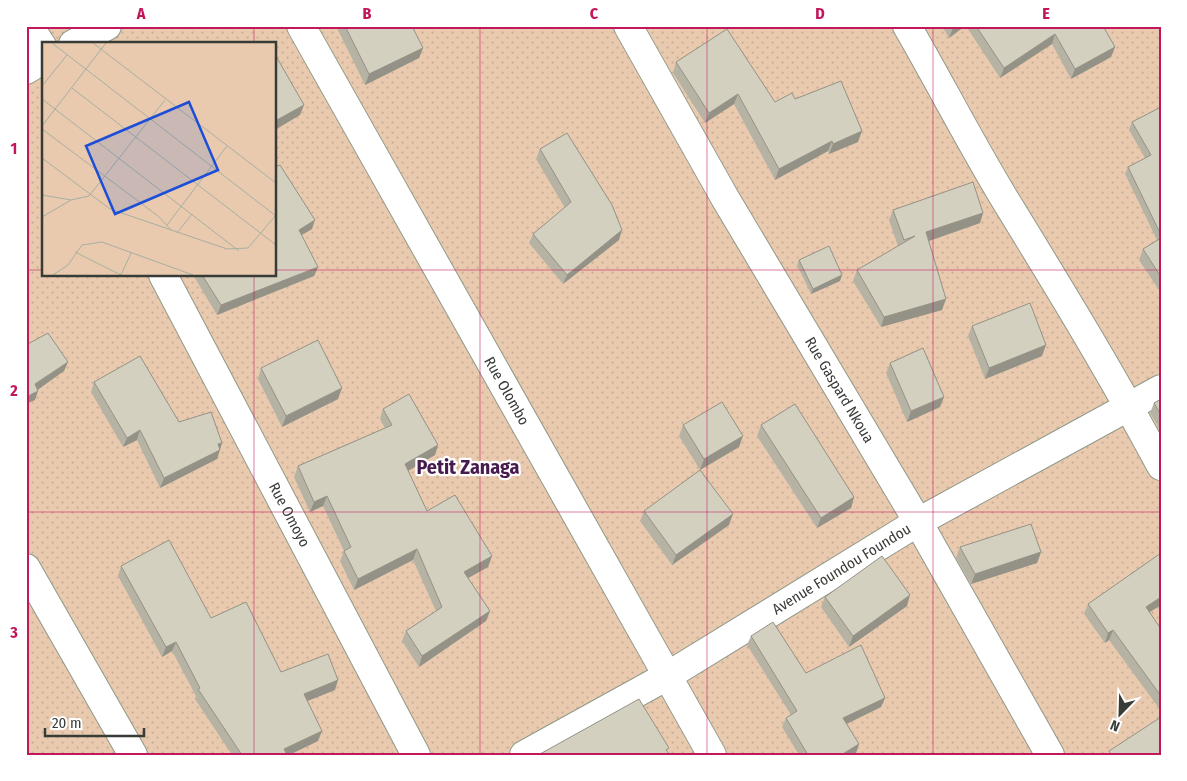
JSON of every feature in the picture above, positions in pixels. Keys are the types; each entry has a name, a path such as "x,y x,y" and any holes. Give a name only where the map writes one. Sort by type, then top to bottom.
{"street":[{"path":"29,26 42,46"},
{"path":"77,42 107,26"},
{"name":"Rue Olombo","path":"301,26 712,755"},
{"name":"Rue Gaspard Nkoua","path":"628,26 726,198 918,522 1050,755"},
{"path":"907,26 1004,196 1129,406 1161,466"},
{"path":"26,70 42,60"},
{"name":"Rue Omoyo","path":"164,276 416,755"},
{"name":"Avenue Foundou Foundou","path":"524,755 669,676 918,522 1161,389"},
{"path":"26,568 133,755"}],"shaded area":[{"path":"26,26 1161,26 1161,755 26,755"}],"building":[{"path":"345,26 412,26 423,48 369,74"},
{"path":"976,26 1103,26 1115,47 1075,69 1055,34 1004,68"},
{"path":"727,29 775,102 792,93 795,99 841,81 862,131 833,144 832,141 779,169 738,94 709,113 676,62"},
{"path":"276,56 304,105 276,120"},
{"path":"1161,107 1161,235 1128,167 1151,155 1132,122"},
{"path":"567,133 612,205 622,230 567,275 533,234 571,202 540,149"},
{"path":"280,165 315,220 299,230 318,267 221,305 203,276 276,276 276,167"},
{"path":"973,182 983,213 926,232 946,299 884,317 857,270 915,236 904,240 893,210"},
{"path":"1161,238 1161,277 1143,249"},
{"path":"829,246 842,275 813,289 799,260"},
{"path":"1030,303 1046,345 989,368 972,326"},
{"path":"48,333 68,362 35,384 38,391 26,397 26,345"},
{"path":"318,340 342,388 286,416 261,368"},
{"path":"923,348 944,397 911,411 890,363"},
{"path":"140,356 179,422 211,412 222,443 218,444 220,450 164,478 140,430 127,438 94,382"},
{"path":"409,394 438,445 405,464 427,511 455,495 492,556 464,572 490,611 422,656 406,631 442,607 417,549 358,579 344,551 351,547 327,496 314,502 298,466 392,425 383,409"},
{"path":"1161,399 1161,415 1154,403"},
{"path":"722,402 743,436 704,459 683,425"},
{"path":"795,404 854,497 821,518 761,425"},
{"path":"700,470 733,514 676,555 644,511"},
{"path":"1031,524 1041,552 975,574 960,547"},
{"path":"169,540 211,618 246,602 281,672 328,654 338,680 304,694 322,731 284,749 287,755 242,755 198,689 200,688 176,642 166,647 121,566"},
{"path":"1161,553 1161,597 1146,607 1161,629 1161,696 1113,630 1108,633 1088,604"},
{"path":"882,556 910,595 853,636 825,597"},
{"path":"773,622 806,673 861,645 885,698 843,718 859,744 841,755 808,755 786,718 797,711 751,636"},
{"path":"639,699 669,748 666,750 670,755 540,754"},
{"path":"1161,717 1161,755 1111,755 1109,751"}],"district":[{"name":"Petit Zanaga","path":"468,467"}]}
